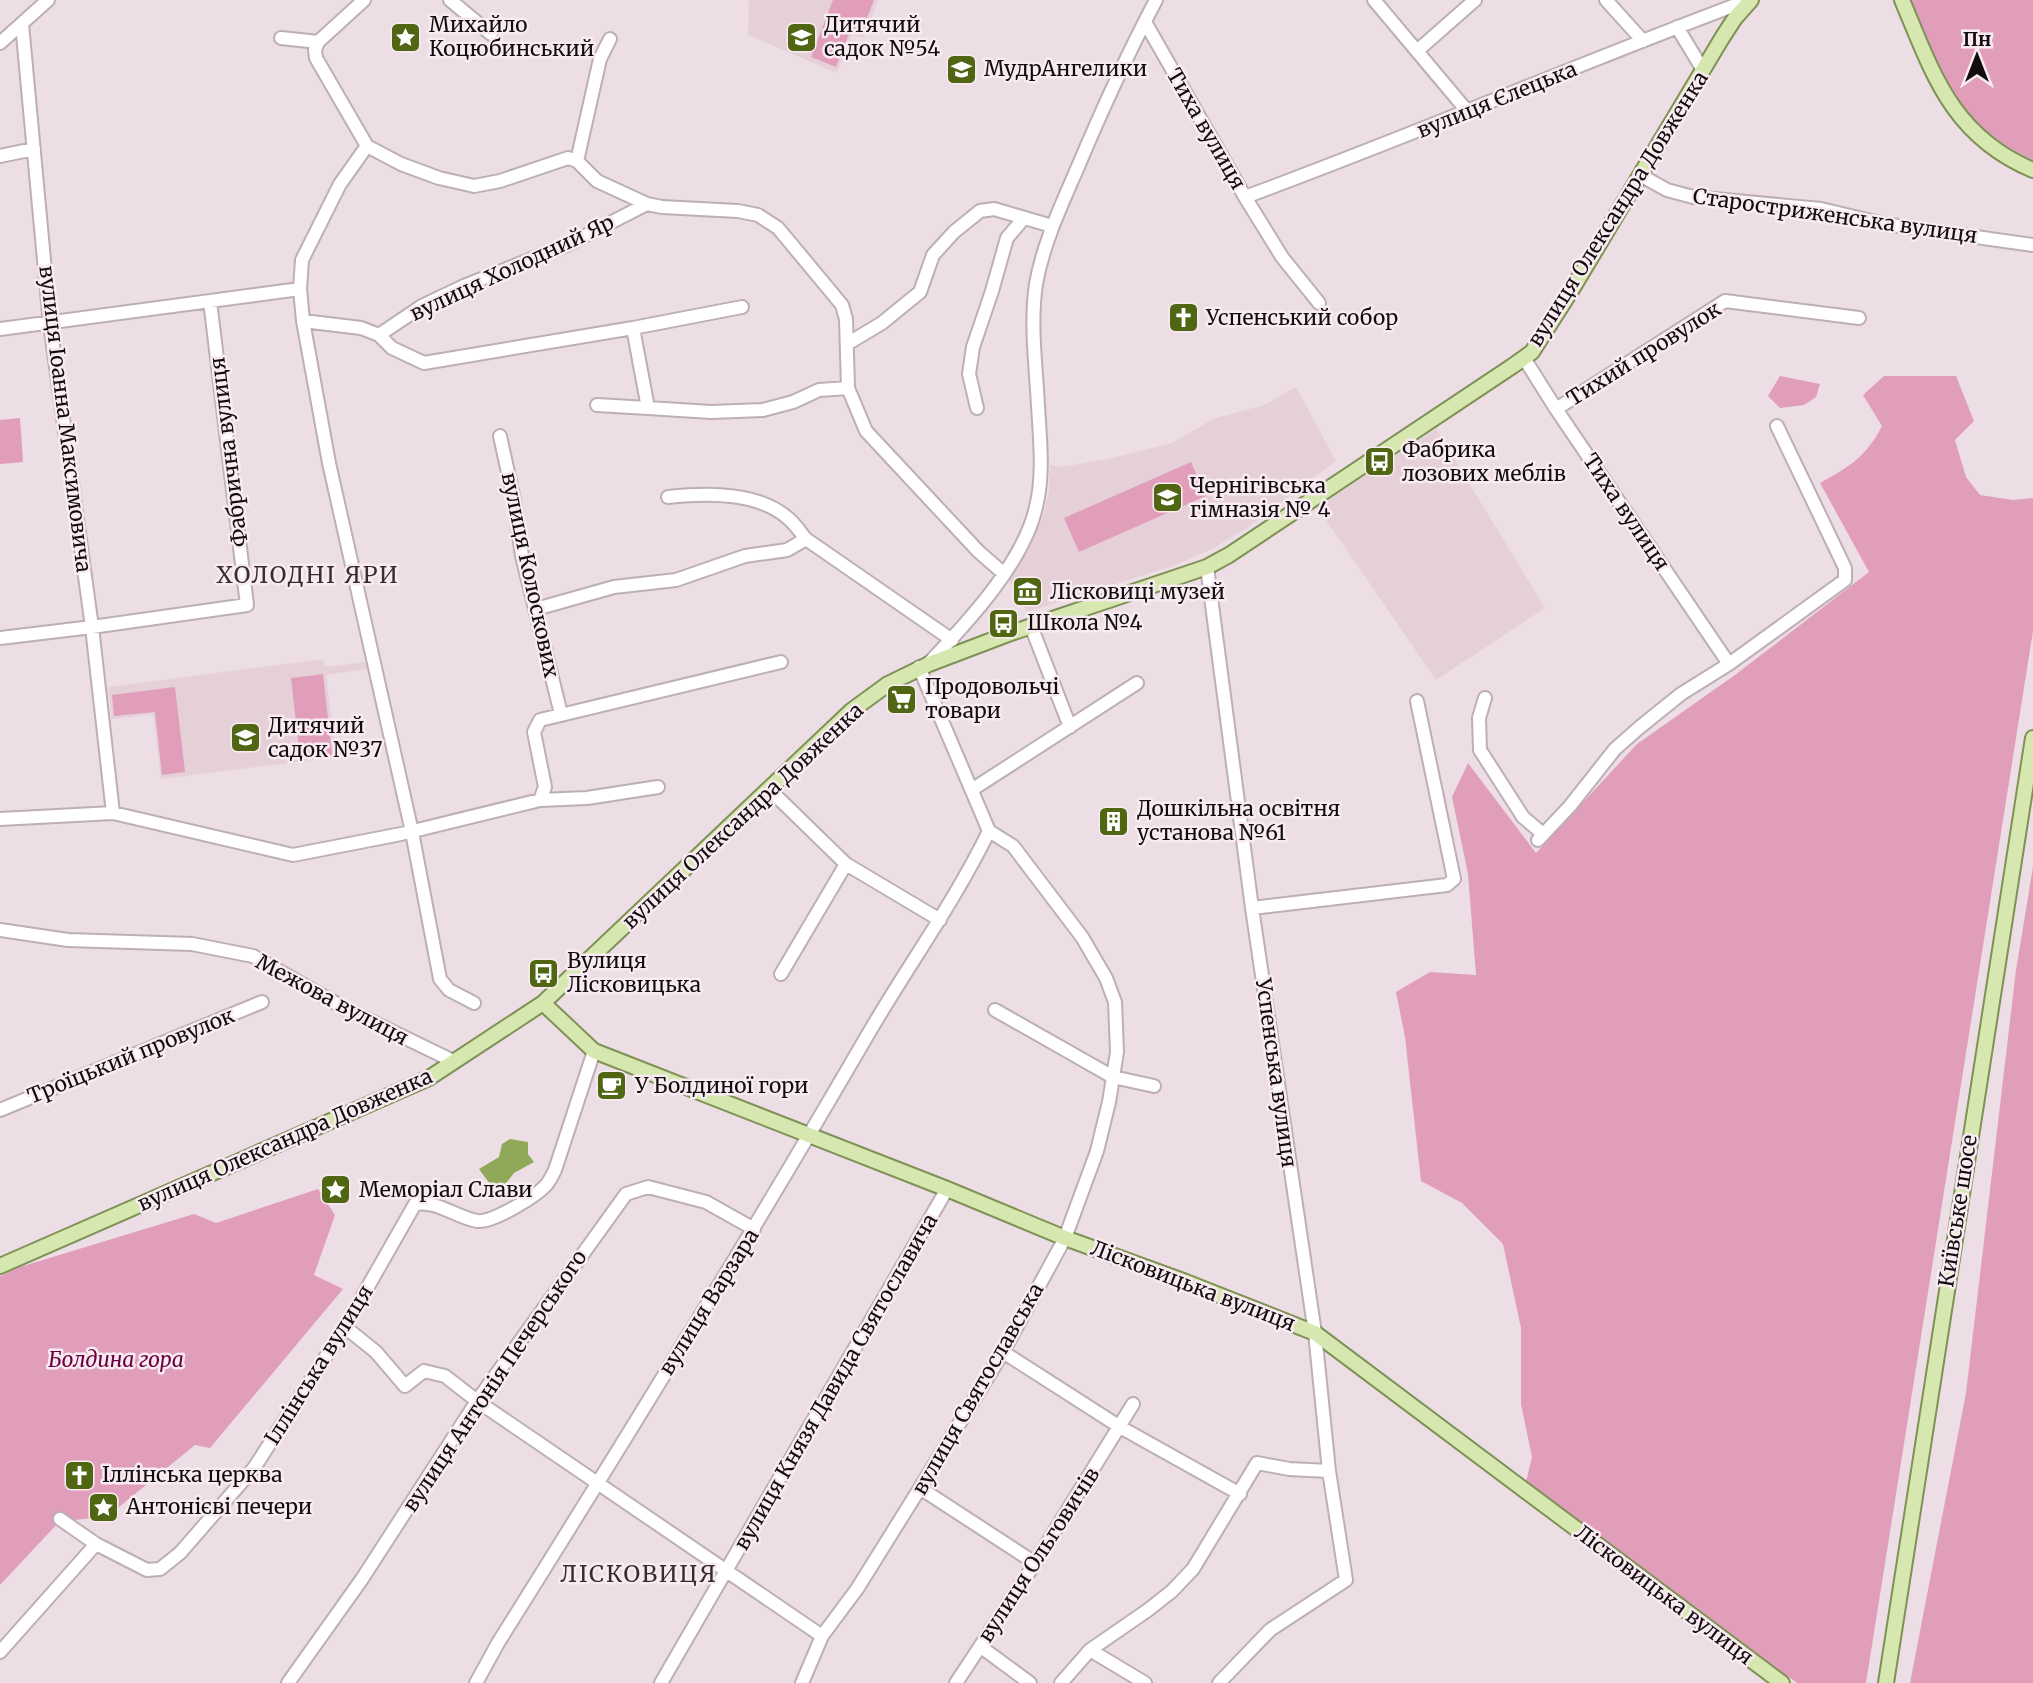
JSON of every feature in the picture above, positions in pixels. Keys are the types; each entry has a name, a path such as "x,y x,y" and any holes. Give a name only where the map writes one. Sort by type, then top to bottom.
{"main road":[{"name":"вулиця Олександра Довженка","path":"0,1266 429,1078 543,1003 850,711 888,684 924,666 1031,626 1207,567 1524,358 1532,352 1571,291 1703,70 1735,18 1750,0"},
{"path":"1902,0 1923,53 1948,102 1991,146 2033,170"},
{"name":"Київське шосе","path":"1886,1683 2033,738"},
{"name":"Лісковицька вулиця","path":"543,1003 594,1051 1065,1238 1315,1333 1782,1683"}],"street":[{"path":"0,43 48,0"},
{"path":"364,0 318,42 315,50 316,58 367,146 401,164 439,178 474,186 500,181 568,158 577,161 597,181 647,204 738,211 758,215 778,228 842,305 846,319 848,388 866,431 970,543 1003,573"},
{"path":"450,0 491,34"},
{"path":"989,831 924,666 968,624 1024,544 1040,487 1034,332 1036,284 1052,226 1156,0"},
{"path":"1374,0 1468,112"},
{"path":"1417,51 1475,0"},
{"path":"1606,0 1643,41"},
{"name":"вулиця Єлецька","path":"1245,197 1750,0"},
{"name":"Тиха вулиця","path":"1145,22 1282,257 1319,303"},
{"name":"вулиця Іоанна Максимовича","path":"22,24 50,324 92,627 113,813"},
{"path":"1677,27 1703,70"},
{"path":"281,38 318,42"},
{"path":"577,161 600,59 610,39"},
{"path":"367,146 340,184 302,260 300,289 303,321 329,463 412,832 440,979 449,990 474,1003"},
{"path":"0,156 34,149"},
{"name":"Старостриженська вулиця","path":"1640,175 1667,190 1693,197 1821,209 1884,224 2033,244"},
{"name":"вулиця Холодний Яр","path":"379,335 422,306 464,286 569,244 647,204"},
{"path":"847,344 882,323 920,292 933,255 954,232 980,211 994,209 1052,226"},
{"path":"977,408 969,374 973,347 1007,238 1024,218"},
{"path":"0,329 300,289"},
{"name":"Фабрична вулиця","path":"0,638 247,605 211,301"},
{"name":"Тихий провулок","path":"1556,409 1725,301 1858,318"},
{"path":"303,321 360,328 379,335 392,348 424,363 742,307"},
{"path":"633,328 648,408"},
{"name":"Тиха вулиця","path":"1524,358 1729,664"},
{"path":"597,405 710,412 764,410 793,402 819,390 848,388"},
{"path":"1485,698 1479,718 1480,751 1523,817 1541,837 1570,806 1615,749 1681,694 1729,664 1844,580 1845,568 1777,426"},
{"name":"вулиця Колоскових","path":"500,436 514,500 522,556 561,714"},
{"path":"668,497 721,495 751,500 774,509 792,521 806,539 951,640"},
{"path":"536,609 614,587 676,580 745,556 787,550 806,539"},
{"name":"Успенська вулиця","path":"1207,567 1252,908 1315,1333 1329,1471 1346,1580 1270,1630 1219,1683"},
{"path":"1031,626 1070,727"},
{"path":"540,800 545,787 534,732 540,720 781,662"},
{"path":"973,789 1137,683"},
{"path":"1252,908 1447,885 1454,880 1454,869 1417,701"},
{"path":"0,819 113,813 293,855 412,832 540,800 587,798 658,787"},
{"path":"769,789 846,864 940,920"},
{"name":"вулиця Варзара","path":"476,1683 498,1643 754,1229 893,991 940,920 989,831"},
{"name":"вулиця Святославська","path":"808,1681 822,1636 857,1589 920,1488 1003,1352 1065,1238 1097,1151 1113,1077 1118,1052 1115,1002 1106,978 1082,937 1013,846 989,831"},
{"path":"780,974 846,864"},
{"name":"Межова вулиця","path":"0,930 68,940 192,944 253,956 344,1008 453,1061"},
{"name":"Троїцький провулок","path":"0,1110 262,1002"},
{"path":"995,1010 1113,1077 1154,1086"},
{"name":"Іллінська вулиця","path":"96,1544 147,1570 160,1569 180,1553 254,1468 345,1327 415,1204 426,1202 484,1222 517,1206 547,1184 555,1170 594,1051"},
{"name":"вулиця Антонія Печерського","path":"288,1683 362,1579 477,1401 626,1194 648,1187 706,1202 754,1229"},
{"name":"вулиця Князя Давида Святославича","path":"661,1683 947,1189"},
{"path":"345,1327 376,1353 405,1386 424,1371 445,1376 477,1401 822,1636"},
{"path":"1003,1352 1120,1427 1240,1494"},
{"name":"вулиця Ольговичів","path":"956,1683 1035,1563 1133,1404"},
{"path":"1060,1683 1090,1650 1148,1610 1186,1577 1257,1463 1289,1469 1329,1471"},
{"path":"920,1488 1035,1563"},
{"path":"0,1652 96,1544 60,1519"},
{"path":"981,1647 1030,1683"},
{"path":"1090,1650 1145,1683"}],"shaded area":[{"name":"Дитячий садок №54","path":"749,0 878,0 864,38 852,35 837,73 748,35"},
{"name":"Чернігівська гімназія № 4","path":"1296,387 1336,461 1245,529 1214,548 1175,565 1027,612 1009,579 1030,547 1044,514 1049,491 1050,465 1061,467 1108,459 1172,443 1213,419 1264,405"},
{"path":"1436,429 1545,608 1436,680 1317,507"},
{"name":"Дитячий садок №37","path":"324,659 325,667 367,662 368,669 326,675 336,757 161,779 153,714 112,719 108,687"},
{"path":"510,1139 528,1142 528,1154 534,1162 514,1173 503,1187 492,1187 479,1169 499,1157 502,1144"}],"green space":[{"path":"833,0 874,0 861,33 851,29 836,67 811,57"},
{"path":"1909,0 2033,0 2033,160 2007,146 1968,113 1942,73"},
{"path":"1780,376 1820,384 1816,397 1804,405 1780,408 1768,396"},
{"path":"1884,376 1956,376 1974,421 1955,440 1966,477 1980,495 2013,500 2033,498 2033,631 1866,1683 1797,1683 1526,1482 1532,1457 1521,1404 1521,1328 1503,1244 1462,1203 1421,1181 1405,1037 1396,992 1430,972 1476,975 1468,874 1452,797 1468,763 1536,853 1637,744 1735,675 1869,572 1820,483 1856,460 1876,437 1882,426 1863,395"},
{"path":"20,418 23,462 0,464 0,420"},
{"path":"1191,462 1206,496 1079,552 1064,518"},
{"path":"323,674 332,755 300,758 291,678"},
{"path":"175,687 185,772 162,775 155,712 114,716 112,695"},
{"path":"2033,867 2033,1683 1910,1683 1966,1393 2016,970"},
{"name":"Болдина гора","path":"318,1189 335,1215 314,1275 343,1289 210,1448 195,1445 108,1516 59,1522 0,1585 0,1276 20,1267 194,1214 216,1223"}],"place":[{"name":"Михайло Коцюбинський","path":"406,37"},
{"name":"Дитячий садок №54","path":"801,37"},
{"name":"МудрАнгелики","path":"961,69"},
{"name":"Успенський собор","path":"1183,318"},
{"name":"Фабрика лозових меблів","path":"1379,462"},
{"name":"Чернігівська гімназія № 4","path":"1167,498"},
{"name":"Лісковиці музей","path":"1027,592"},
{"name":"Школа №4","path":"1004,623"},
{"name":"Продовольчі товари","path":"902,699"},
{"name":"Дитячий садок №37","path":"245,738"},
{"name":"Дошкільна освітня установа №61","path":"1114,821"},
{"name":"Вулиця Лісковицька","path":"544,973"},
{"name":"У Болдиної гори","path":"612,1086"},
{"name":"Меморіал Слави","path":"336,1190"},
{"name":"Іллінська церква","path":"79,1475"},
{"name":"Антонієві печери","path":"103,1507"}],"district":[{"name":"ХОЛОДНІ ЯРИ","path":"308,575"},
{"name":"ЛІСКОВИЦЯ","path":"639,1574"}]}
